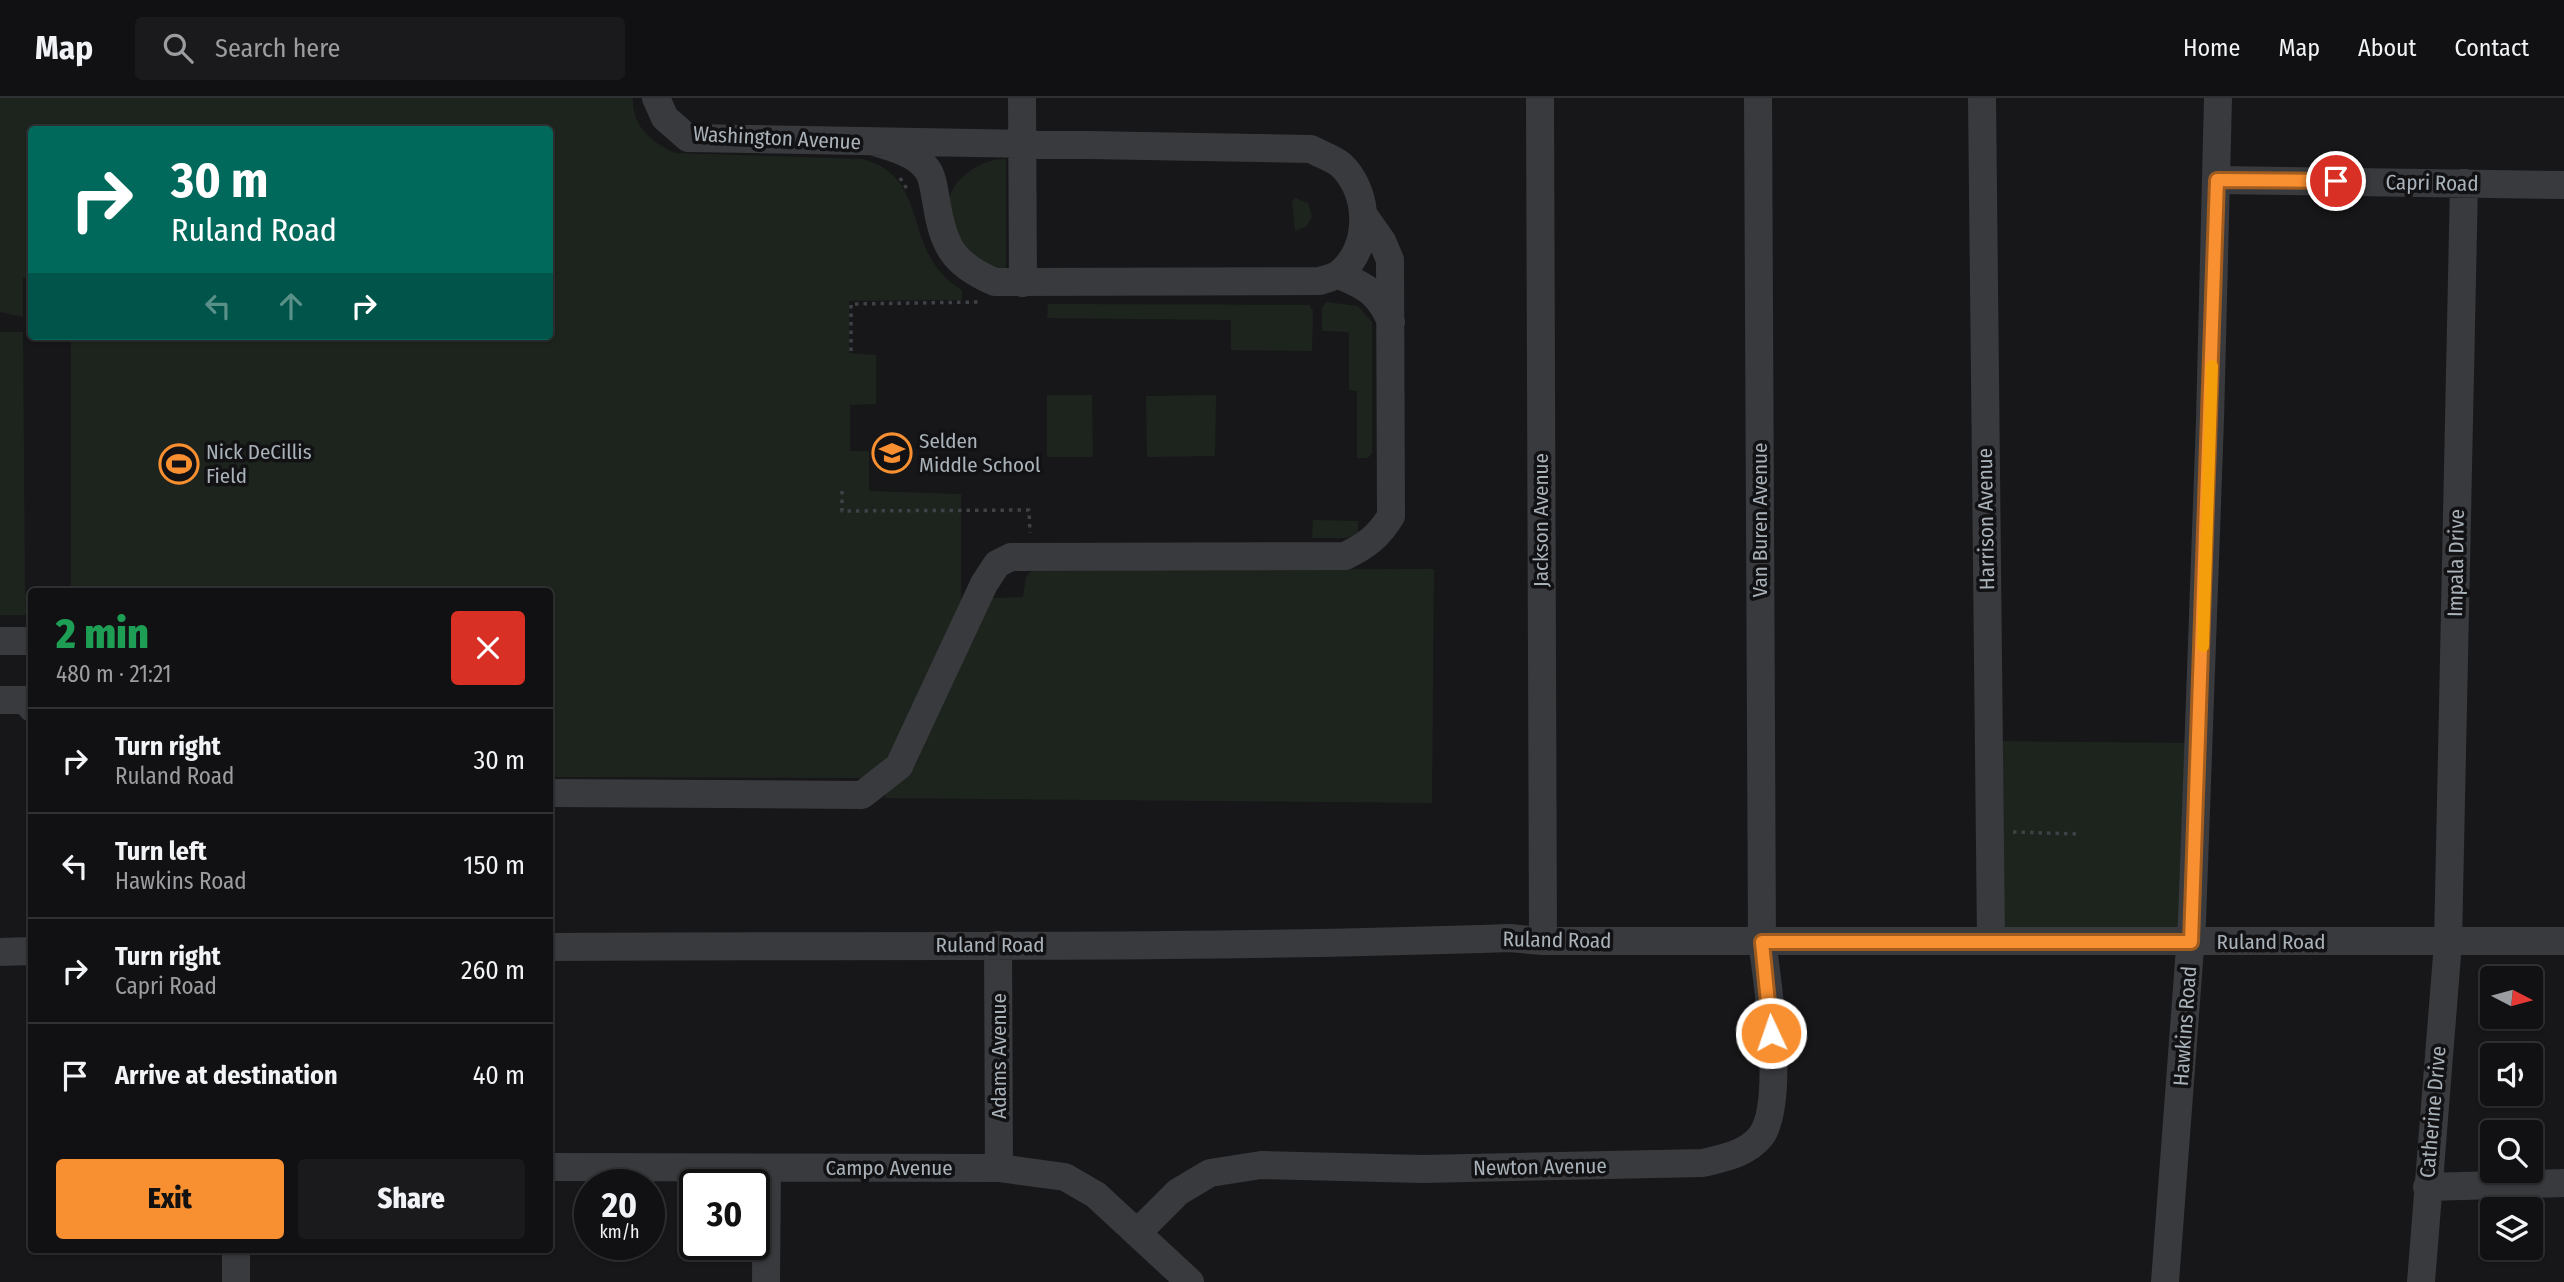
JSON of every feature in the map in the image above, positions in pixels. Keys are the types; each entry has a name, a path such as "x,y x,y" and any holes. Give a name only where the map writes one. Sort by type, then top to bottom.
{"street":[{"name":"Washington Avenue","path":"553,793 862,795 899,766 984,584 997,564 1011,557 1345,556 1367,545 1382,532 1391,516 1390,260 1382,241 1365,217 1351,177 1339,163 1311,149 688,138 665,118 656,98"},
{"path":"1022,98 1023,283"},
{"name":"Jackson Avenue","path":"1540,98 1543,942"},
{"name":"Van Buren Avenue","path":"1758,98 1762,942"},
{"name":"Harrison Avenue","path":"1982,98 1991,940"},
{"name":"Hawkins Road","path":"2165,1282 2191,942 2218,98"},
{"path":"874,142 914,158 927,169 934,186 942,235 955,258 972,272 995,282 1293,283 1320,281 1339,275 1367,286 1383,302 1391,323"},
{"name":"Capri Road","path":"2217,180 2564,185"},
{"name":"Impala Drive","path":"2448,943 2464,183"},
{"path":"1339,275 1359,243 1365,217"},
{"path":"0,641 28,641"},
{"path":"0,700 25,699 28,703"},
{"name":"Ruland Road","path":"553,947 998,944 1150,947 1509,938 1543,942 2564,941"},
{"name":"Newton Avenue","path":"1137,1233 1178,1192 1210,1173 1261,1165 1436,1169 1703,1163 1735,1155 1761,1136 1772,1106 1773,1054 1762,942"},
{"name":"Catherine Drive","path":"2421,1282 2448,943"},
{"name":"Adams Avenue","path":"998,944 999,1168"},
{"path":"0,952 28,951"},
{"name":"Campo Avenue","path":"553,1167 999,1168 1065,1177 1097,1195 1190,1282"},
{"path":"766,1282 767,1168"},
{"path":"2427,1187 2564,1184"},
{"path":"236,1253 236,1282"}],"path":[{"path":"851,351 851,304 986,302"},
{"path":"842,491 842,511 1029,510 1030,534"},
{"path":"1990,831 2079,834"}],"shaded area":[{"path":"0,98 633,98 636,117 645,132 676,153 863,159 885,169 900,183 933,262 945,277 962,290 962,300 849,301 849,353 876,355 876,404 850,405 850,451 869,451 869,491 961,494 961,607 882,771 860,778 553,777 553,588 71,588 71,340 553,340 553,126 28,126 28,278 23,278 23,317 0,312"},
{"path":"1006,159 1006,272 966,256 952,226 948,209 953,189 967,173 987,162"},
{"path":"1295,198 1308,203 1312,216 1307,226 1295,231 1292,202"},
{"path":"1326,302 1358,306 1372,322 1372,453 1368,458 1357,458 1357,391 1349,390 1349,332 1322,331 1322,308"},
{"path":"1048,304 1309,305 1313,311 1312,351 1231,350 1231,320 1047,318"},
{"path":"0,332 23,332 25,593 28,593 28,615 0,615"},
{"path":"1047,395 1092,395 1093,457 1047,457"},
{"path":"1216,395 1215,456 1147,457 1146,396"},
{"path":"1313,520 1358,521 1358,534 1347,538 1312,538"},
{"path":"1434,569 1432,803 884,798 987,598 1023,597 1026,577 1032,570"},
{"path":"1989,741 2199,743 2191,942 1991,940"}],"slow traffic":[{"path":"2203,646 2212,366"}],"place":[{"name":"Selden Middle School","path":"892,453"},
{"name":"Nick DeCillis Field","path":"179,464"}],"route":[{"path":"1771,1033 1762,942 2191,942 2217,180 2336,181"}]}
